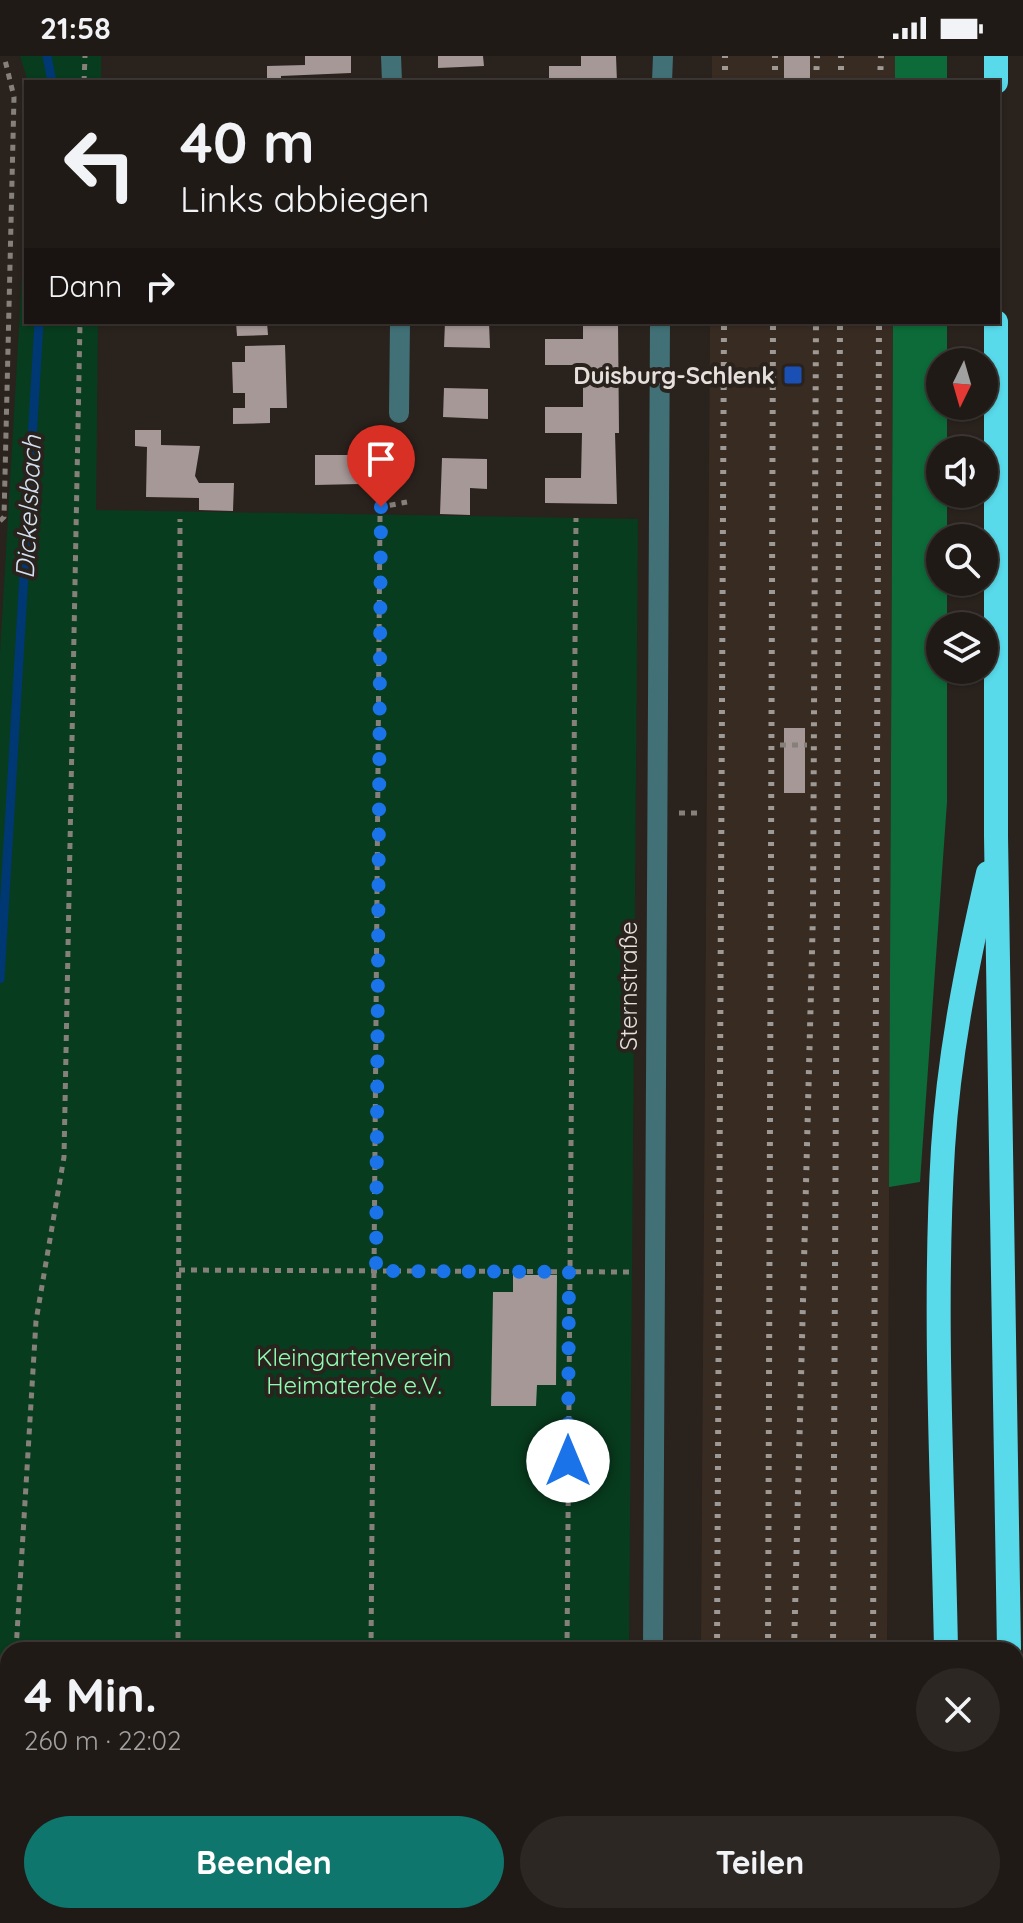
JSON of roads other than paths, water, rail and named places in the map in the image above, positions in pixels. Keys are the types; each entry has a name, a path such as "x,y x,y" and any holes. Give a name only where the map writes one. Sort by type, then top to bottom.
{"highway":[{"path":"996,56 996,80"},
{"path":"996,324 996,836 1009,1642"},
{"path":"946,1642 940,1321 943,1148 960,995 996,836"}],"street":[{"path":"391,56 392,80"},
{"path":"662,80 663,56"},
{"path":"399,413 400,324"},
{"name":"Sternstraße","path":"653,1642 660,324"}],"waterway":[{"name":"Dickelsbach","path":"47,56 52,80"},
{"name":"Dickelsbach","path":"0,979 39,324"}],"railway":[{"path":"725,56 725,80"},
{"path":"775,56 775,80"},
{"path":"816,80 817,56"},
{"path":"841,56 841,80"},
{"path":"880,80 881,56"},
{"path":"717,1642 724,324"},
{"path":"768,1642 773,324"},
{"path":"794,1642 813,912 816,324"},
{"path":"833,1642 840,324"},
{"path":"873,1642 879,324"}],"place":[{"name":"Duisburg-Schlenk","path":"793,375"}],"park label":[{"name":"Kleingartenverein Heimaterde e.V.","path":"354,1371"}]}
